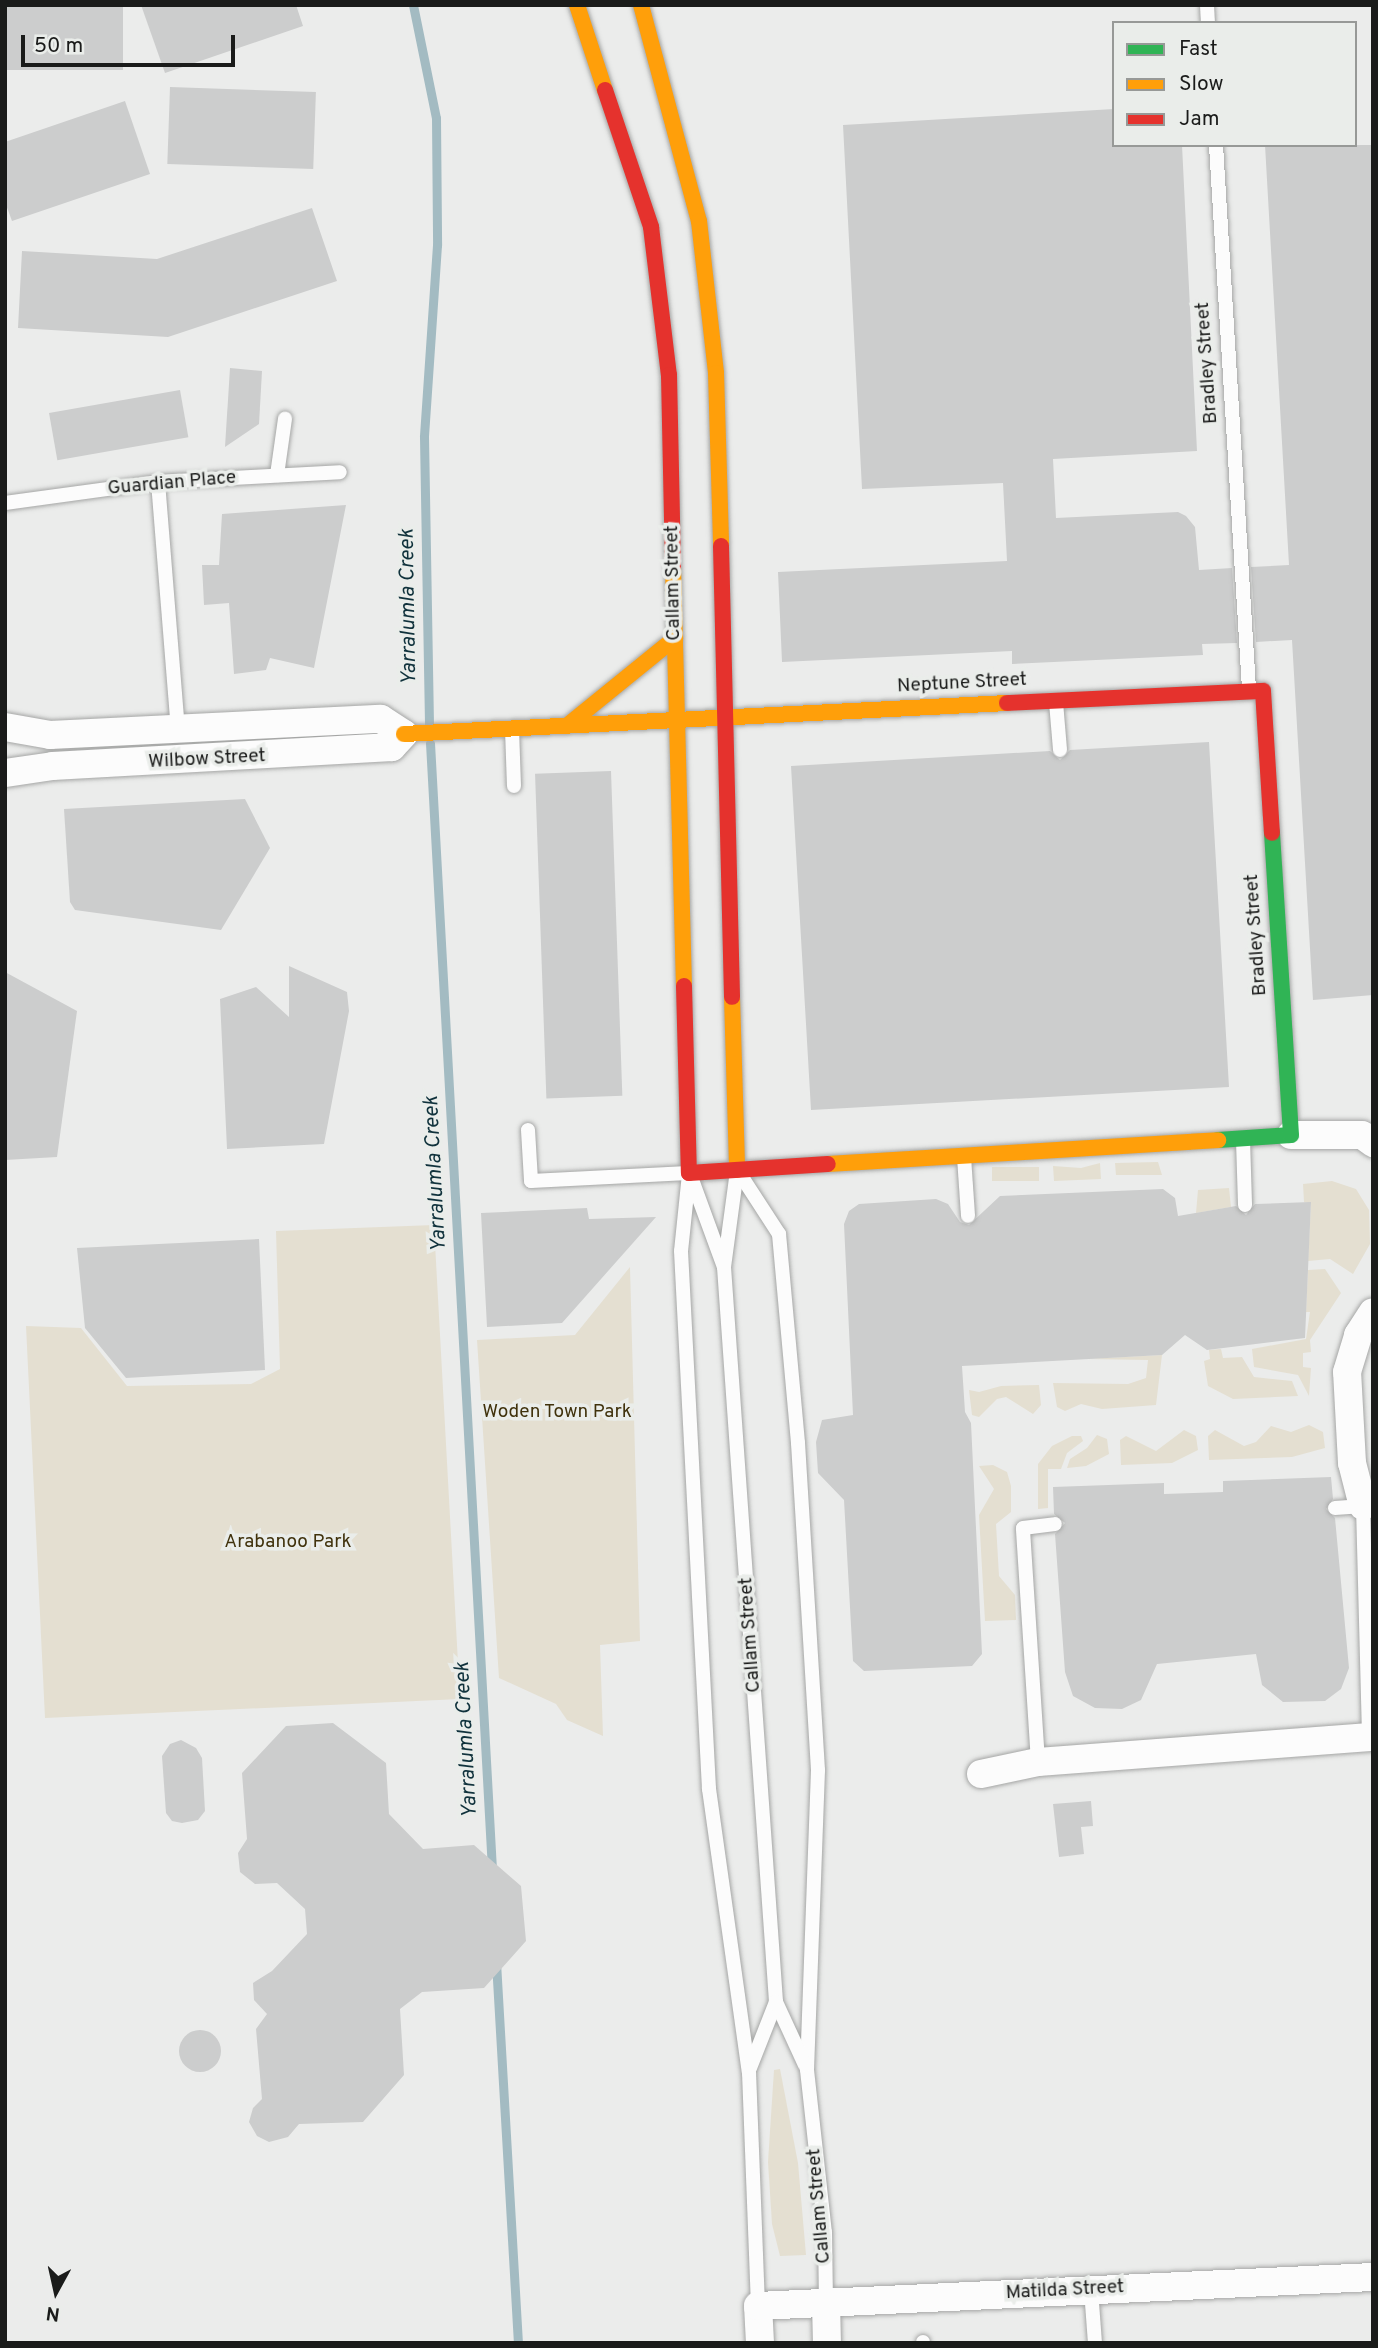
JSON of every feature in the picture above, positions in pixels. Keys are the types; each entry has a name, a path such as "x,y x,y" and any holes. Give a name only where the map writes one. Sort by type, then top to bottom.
{"street":[{"name":"Callam Street","path":"577,5 651,227 668,375 689,1173"},
{"path":"641,5 699,221 716,373 737,1170"},
{"path":"568,725 676,638"},
{"name":"Bradley Street","path":"1249,692 1263,691 1291,1135"},
{"name":"Neptune Street","path":"677,719 1249,692"},
{"name":"Wilbow Street","path":"5,727 50,735 382,719 404,734 677,719"},
{"name":"Wilbow Street","path":"5,773 53,766 391,747 404,734"},
{"path":"689,1173 1291,1135 1362,1135 1373,1143"},
{"path":"1363,1506 1352,1463 1348,1371 1358,1335 1373,1312"},
{"path":"981,1774 1038,1762 1371,1737"},
{"name":"Matilda Street","path":"758,2306 1373,2277"},
{"name":"Callam Street","path":"827,2303 827,2343"},
{"path":"758,2306 760,2343"}],"lane":[{"name":"Bradley Street","path":"1216,147 1249,692"},
{"path":"277,475 285,419"},
{"name":"Guardian Place","path":"5,503 158,482 340,471"},
{"path":"158,482 177,728"},
{"path":"1056,701 1060,750"},
{"path":"512,728 514,786"},
{"path":"528,1130 531,1181 689,1173"},
{"path":"1242,1139 1245,1205"},
{"path":"964,1156 968,1216"},
{"path":"724,1267 737,1170"},
{"path":"737,1170 779,1234 798,1443 818,1770 807,2070"},
{"path":"689,1173 724,1267"},
{"path":"689,1173 681,1251 709,1789 749,2072 758,2306"},
{"name":"Callam Street","path":"724,1267 776,2002"},
{"path":"1335,1508 1363,1506 1371,1737"},
{"path":"1038,1762 1023,1528 1055,1524"},
{"path":"776,2002 807,2070"},
{"path":"749,2072 776,2002"},
{"name":"Callam Street","path":"807,2070 825,2232 827,2303"},
{"path":"1091,2290 1095,2343"}],"green space":[{"path":"1158,1162 1162,1175 1116,1175 1115,1163"},
{"path":"1100,1163 1101,1179 1054,1181 1053,1166 1081,1168"},
{"path":"992,1167 1039,1167 1039,1181 992,1181"},
{"path":"1332,1181 1356,1189 1369,1210 1370,1244 1353,1274 1330,1259 1308,1261 1311,1204 1304,1202 1303,1184"},
{"path":"1229,1188 1231,1207 1196,1213 1198,1190"},
{"name":"Arabanoo Park","path":"434,1225 460,1699 45,1718 26,1326 81,1328 127,1386 251,1384 280,1369 276,1231"},
{"name":"Woden Town Park","path":"630,1267 640,1641 600,1645 603,1736 567,1720 556,1704 499,1678 477,1340 575,1335"},
{"path":"1325,1269 1341,1293 1310,1340 1311,1352 1303,1353 1303,1367 1311,1368 1309,1396 1298,1375 1254,1367 1252,1349 1306,1339 1310,1312 1306,1312 1308,1270"},
{"path":"1221,1349 1223,1358 1242,1357 1254,1377 1292,1381 1298,1396 1233,1399 1208,1386 1204,1361 1210,1359 1209,1350"},
{"path":"1162,1355 1156,1405 1102,1409 1081,1404 1065,1411 1057,1407 1053,1383 1128,1384 1146,1378 1148,1360 1087,1359"},
{"path":"1039,1385 1041,1405 1033,1414 1006,1397 997,1399 979,1417 972,1415 969,1390 979,1392 1001,1386"},
{"path":"1309,1425 1323,1432 1325,1448 1292,1457 1209,1460 1208,1436 1215,1430 1244,1446 1256,1442 1271,1426 1291,1432"},
{"path":"1184,1430 1196,1436 1198,1450 1172,1463 1121,1465 1120,1440 1126,1436 1156,1451"},
{"path":"1097,1435 1107,1439 1109,1454 1086,1466 1067,1468 1070,1459 1087,1448"},
{"path":"1072,1436 1081,1436 1083,1441 1067,1453 1061,1469 1048,1469 1048,1508 1038,1509 1038,1464 1052,1446"},
{"path":"993,1465 1007,1472 1011,1486 1011,1512 996,1524 999,1576 1015,1595 1016,1620 985,1621 979,1515 994,1489 979,1466"},
{"path":"780,2069 798,2163 806,2255 780,2256 772,2224 768,2162 774,2070"}],"building":[{"path":"5,5 123,5 123,70 5,70"},
{"path":"141,5 296,5 303,26 165,73"},
{"path":"170,87 316,92 313,169 167,164"},
{"path":"125,101 150,174 12,221 5,202 5,142"},
{"path":"1112,109 1112,147 1182,147 1197,451 1053,459 1056,518 1178,512 1186,516 1195,527 1199,570 1232,568 1237,643 1202,644 1203,655 1012,664 1012,651 782,662 778,572 1007,561 1003,483 862,489 843,125"},
{"path":"1373,145 1373,995 1313,1000 1292,640 1256,642 1251,567 1289,565 1265,147"},
{"path":"312,208 337,281 168,337 18,328 22,251 157,259"},
{"path":"230,368 262,371 259,424 225,447"},
{"path":"180,390 188,437 57,460 49,413"},
{"path":"346,505 314,668 270,658 266,670 234,674 229,603 204,605 202,565 219,565 222,514"},
{"path":"1209,742 1229,1087 811,1110 791,766 1050,751 1060,760 1070,750"},
{"path":"611,771 622,1096 546,1098 535,774"},
{"path":"245,799 270,848 221,930 75,910 70,902 64,809"},
{"path":"289,966 347,992 349,1011 324,1144 227,1149 220,999 256,987 289,1017"},
{"path":"5,972 77,1011 57,1157 5,1160"},
{"path":"1163,1189 1175,1198 1178,1216 1236,1206 1246,1215 1255,1204 1311,1202 1305,1338 1207,1350 1185,1335 1162,1355 962,1366 965,1412 971,1423 982,1654 972,1666 864,1671 853,1661 844,1500 818,1473 816,1442 822,1420 853,1415 844,1224 849,1211 859,1204 936,1199 948,1204 960,1222 969,1225 1000,1196"},
{"path":"587,1208 589,1219 656,1217 562,1323 487,1327 481,1213"},
{"path":"259,1239 265,1370 126,1378 85,1328 77,1248"},
{"path":"1331,1477 1333,1499 1326,1509 1335,1518 1349,1668 1341,1689 1325,1701 1283,1702 1262,1685 1256,1654 1157,1664 1141,1700 1122,1709 1095,1708 1073,1696 1065,1672 1055,1534 1065,1523 1054,1514 1053,1487 1164,1483 1164,1494 1223,1492 1223,1481"},
{"path":"333,1723 386,1763 389,1814 423,1849 474,1845 521,1886 526,1941 484,1988 422,1992 400,2009 404,2075 363,2122 299,2124 288,2137 269,2142 257,2136 249,2122 253,2108 262,2099 256,2029 267,2014 254,2000 253,1983 272,1971 307,1934 305,1909 277,1883 255,1884 240,1872 238,1853 247,1839 242,1773 286,1726"},
{"path":"181,1740 196,1748 202,1758 205,1811 198,1820 182,1823 172,1821 166,1813 162,1756 170,1744"},
{"path":"1091,1801 1093,1826 1081,1827 1084,1854 1059,1857 1053,1804"},
{"path":"200,2030 215,2036 221,2051 215,2066 200,2072 185,2066 179,2051 185,2036"}],"waterway":[{"name":"Yarralumla Creek","path":"413,5 436,118 437,245 424,437 429,725"},
{"name":"Yarralumla Creek","path":"430,743 492,1871"},
{"name":"Yarralumla Creek","path":"496,1962 518,2343"}],"traffic: fast":[{"path":"1218,1140 1291,1135 1272,833"}],"traffic: slow":[{"path":"577,5 605,90"},
{"path":"641,5 699,221 716,373 721,546"},
{"path":"673,567 684,986"},
{"path":"568,725 675,638"},
{"path":"404,734 1007,703"},
{"path":"732,997 737,1170"},
{"path":"828,1164 1218,1140"}],"traffic: jam":[{"path":"605,90 651,227 669,375 673,567"},
{"path":"721,546 732,997"},
{"path":"1007,703 1263,691 1272,833"},
{"path":"684,986 689,1173 828,1164"}]}
